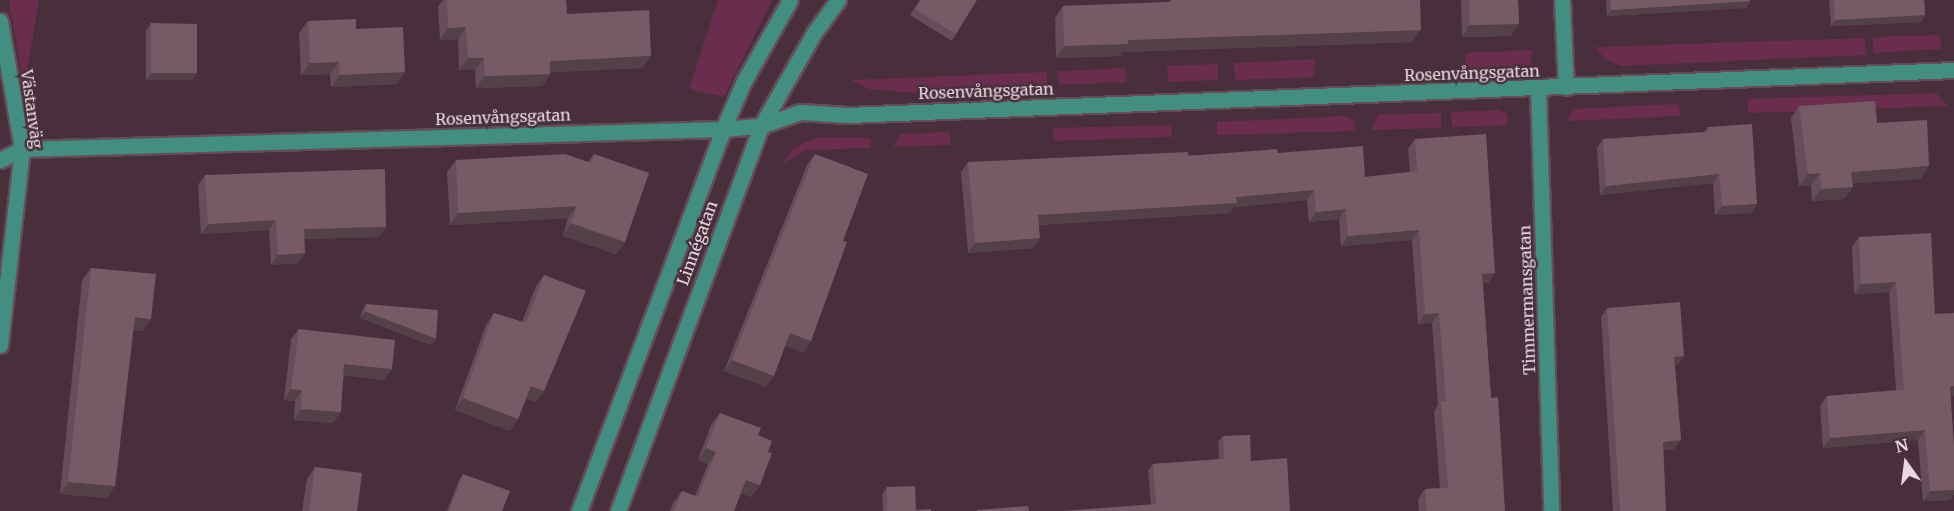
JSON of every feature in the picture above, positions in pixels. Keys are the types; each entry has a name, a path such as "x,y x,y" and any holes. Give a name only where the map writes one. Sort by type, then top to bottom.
{"street":[{"name":"Linnégatan","path":"579,511 723,129 744,81 790,0"},
{"name":"Linnégatan","path":"618,511 761,126 814,33 838,0"},
{"path":"1562,0 1566,87"},
{"name":"Västanväg","path":"0,21 22,149 0,345"},
{"name":"Rosenvångsgatan","path":"22,149 723,129 761,126 800,112 848,114 1954,70"},
{"name":"Timmermansgatan","path":"1538,88 1551,511"},
{"path":"0,160 22,149"}],"shaded area":[{"path":"9,0 39,0 24,89"},
{"path":"718,0 772,0 724,97 689,89"},
{"path":"1940,35 1941,49 1873,53 1873,37"},
{"path":"1865,38 1866,55 1621,66 1605,59 1595,47"},
{"path":"1532,50 1530,65 1466,68 1465,53"},
{"path":"1315,59 1314,77 1236,80 1233,63"},
{"path":"1218,64 1218,80 1168,82 1167,66"},
{"path":"1125,68 1126,82 1059,85 1058,71"},
{"path":"1047,72 1047,86 913,93 869,89 851,80"},
{"path":"1936,93 1948,106 1748,113 1748,99"},
{"path":"1678,104 1681,116 1567,121 1573,109"},
{"path":"1498,110 1508,114 1507,125 1452,127 1451,112"},
{"path":"1441,113 1441,128 1372,130 1378,115"},
{"path":"1344,116 1354,121 1356,131 1217,135 1217,122"},
{"path":"1171,125 1172,137 1054,141 1053,128"},
{"path":"949,132 951,145 894,147 900,134"},
{"path":"817,138 870,138 871,148 806,150 781,165 795,147"}],"building":[{"path":"447,0 566,0 567,14 649,10 651,56 550,61 550,74 485,76 484,58 468,58 466,27 448,28"},
{"path":"921,0 977,0 956,34 915,9"},
{"path":"1172,0 1420,0 1421,30 1128,40 1128,44 1064,46 1063,6 1172,2"},
{"path":"1469,0 1518,0 1519,24 1470,25"},
{"path":"1611,0 1750,0 1750,1 1611,10"},
{"path":"1834,0 1924,0 1925,15 1835,20"},
{"path":"356,19 356,29 403,27 405,72 340,75 339,62 310,63 308,21"},
{"path":"151,23 197,24 197,73 151,73"},
{"path":"1875,101 1877,123 1927,120 1929,166 1851,172 1853,187 1821,189 1820,173 1808,174 1799,106"},
{"path":"1752,124 1757,204 1722,206 1719,174 1606,186 1603,139 1708,132 1708,127"},
{"path":"1486,134 1495,273 1482,274 1491,398 1498,397 1505,511 1427,511 1425,489 1448,488 1441,401 1446,401 1439,313 1425,314 1419,230 1348,236 1346,209 1316,212 1314,190 1236,197 1237,203 1038,215 1040,238 975,243 968,162 1188,152 1188,156 1277,149 1278,153 1363,146 1365,177 1417,171 1415,139"},
{"path":"565,154 591,163 594,154 649,173 625,242 571,223 577,206 458,213 456,160"},
{"path":"815,154 868,174 843,241 847,242 811,341 790,333 774,376 732,360"},
{"path":"385,169 386,227 304,229 305,253 278,255 276,220 208,224 205,175"},
{"path":"1931,233 1935,314 1954,313 1954,386 1950,387 1954,490 1930,491 1925,430 1830,438 1827,396 1904,390 1896,282 1861,284 1859,237"},
{"path":"91,268 156,274 151,319 135,317 115,486 68,482"},
{"path":"544,275 586,291 544,391 531,386 518,419 463,398 494,313 526,323"},
{"path":"1680,302 1684,356 1674,357 1681,440 1663,442 1666,511 1620,511 1607,308"},
{"path":"366,304 438,310 436,339 365,311"},
{"path":"299,329 395,340 392,369 344,364 341,412 301,409 302,390 291,389"},
{"path":"720,413 761,428 758,435 772,441 768,452 772,453 760,485 746,480 734,511 674,511 682,491 698,497 716,452 706,448"},
{"path":"1250,435 1251,461 1287,458 1290,511 1062,511 1156,504 1153,464 1224,459 1223,436"},
{"path":"315,467 362,473 357,511 309,511"},
{"path":"463,474 510,491 502,511 449,511"},
{"path":"915,486 916,510 931,509 931,511 887,511 887,487"},
{"path":"1028,506 1029,511 977,511 977,510"}]}
